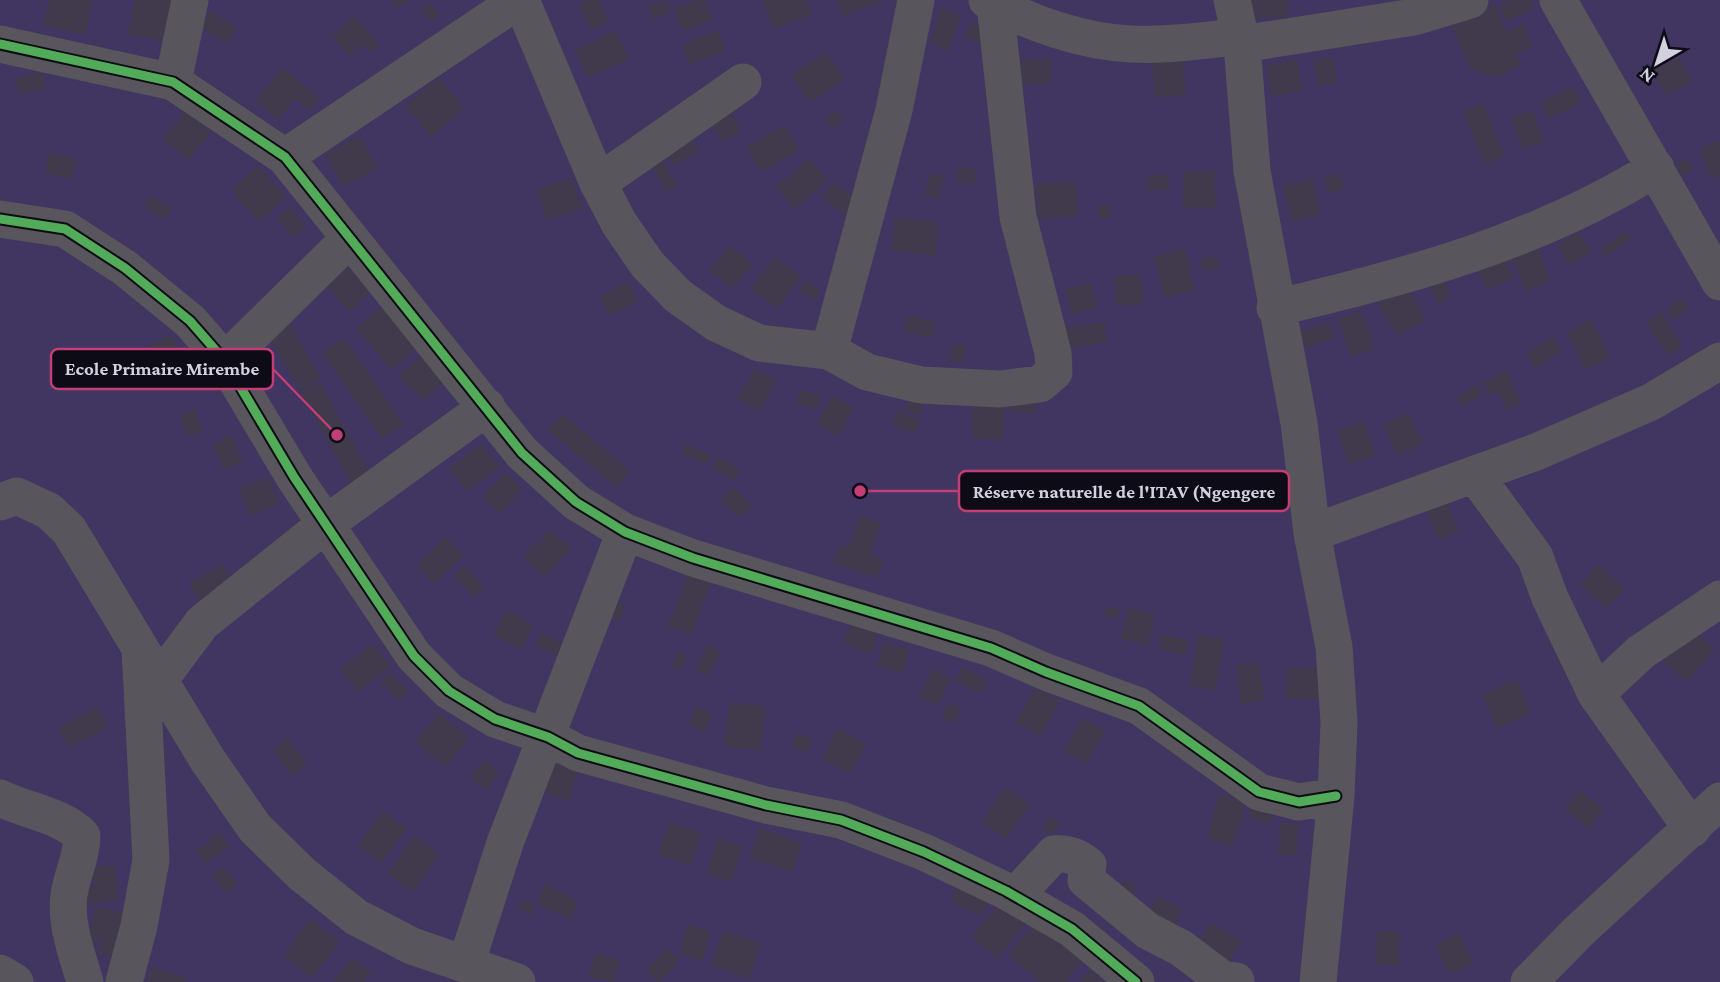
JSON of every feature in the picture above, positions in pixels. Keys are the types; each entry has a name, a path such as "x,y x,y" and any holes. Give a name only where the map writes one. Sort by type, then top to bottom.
{"street":[{"path":"173,82 190,0"},
{"path":"285,157 520,0 598,183 619,223 647,264 678,296 716,323 759,343 829,351 867,372 921,386 1000,389 1040,384 1054,372 1053,353 1018,217 991,2 1070,34 1106,42 1135,44 1240,41 1414,17 1470,0"},
{"path":"829,351 894,110 916,0"},
{"path":"1232,0 1240,41 1252,171 1275,308 1299,423 1312,533 1334,647 1339,722 1336,796 1318,982"},
{"path":"1558,0 1720,282"},
{"path":"0,44 173,82 285,157 348,240 522,453 576,502 625,531 693,558 991,648 1139,706 1259,792 1299,802 1336,796"},
{"path":"598,183 743,82"},
{"path":"1275,308 1420,271 1555,224 1656,168"},
{"path":"0,219 65,229 125,268 190,321 225,361 294,477 414,656 449,691 495,719 548,737 578,753 766,805 841,820 923,852 1015,896 1072,929 1136,982"},
{"path":"225,361 348,240"},
{"path":"1312,533 1475,475 1651,402 1720,361"},
{"path":"161,678 202,624 327,523 486,407"},
{"path":"1475,475 1535,557 1550,598 1596,694 1692,829"},
{"path":"0,502 17,496 49,511 69,530 161,678 207,759 255,828 302,874 356,916 412,946 517,982"},
{"path":"466,964 505,843 625,531"},
{"path":"1596,694 1641,652 1720,599"},
{"path":"124,982 139,926 151,860 140,647"},
{"path":"0,799 21,809 72,825 82,836 82,853 69,896 71,933 85,982"},
{"path":"1529,982 1578,932 1692,829 1710,807 1720,801"},
{"path":"1015,896 1054,854 1066,853 1080,858 1088,865 1086,880 1148,930 1181,947 1222,979 1236,981"},
{"path":"0,973 15,982"}],"shaded area":[{"path":"0,0 1720,0 1720,982 0,982"}],"building":[{"path":"49,0 92,0 86,34 44,26"},
{"path":"134,0 173,0 166,41 128,35"},
{"path":"390,0 409,0 397,9"},
{"path":"589,0 599,0 609,21 591,30 578,5"},
{"path":"667,0 671,13 653,19 648,5"},
{"path":"696,0 705,0 713,20 683,31 674,8"},
{"path":"762,0 806,0 812,14 774,29"},
{"path":"837,0 885,0 843,16"},
{"path":"1250,0 1287,0 1288,17 1251,19"},
{"path":"1511,0 1530,0 1534,9 1506,21 1499,5"},
{"path":"429,3 440,15 431,22 421,10"},
{"path":"1495,4 1507,31 1524,24 1533,46 1516,53 1521,66 1497,77 1470,68 1450,23"},
{"path":"941,8 961,15 949,51 930,44"},
{"path":"211,11 237,28 226,44 201,27"},
{"path":"353,16 381,45 372,53 363,45 351,57 332,37"},
{"path":"970,22 984,26 980,43 965,39"},
{"path":"616,31 629,59 588,78 575,50"},
{"path":"719,31 726,52 689,64 682,44"},
{"path":"826,52 844,79 810,103 791,75"},
{"path":"1333,57 1337,83 1319,86 1314,60"},
{"path":"1678,57 1692,81 1667,96 1652,72"},
{"path":"1051,59 1051,83 1017,84 1016,60"},
{"path":"1297,59 1303,91 1272,96 1266,65"},
{"path":"1183,60 1186,95 1155,97 1152,63"},
{"path":"283,67 320,99 309,111 295,99 278,120 255,100"},
{"path":"42,72 46,89 19,95 15,78"},
{"path":"439,77 464,108 431,137 405,106"},
{"path":"1574,86 1581,103 1548,119 1540,102"},
{"path":"1483,104 1505,156 1485,164 1463,112"},
{"path":"187,109 213,129 189,160 163,139"},
{"path":"837,110 844,121 831,129 824,118"},
{"path":"1533,110 1544,142 1522,149 1511,118"},
{"path":"732,113 741,132 722,142 712,124"},
{"path":"785,125 799,150 761,172 746,147"},
{"path":"360,135 378,168 343,187 325,154"},
{"path":"689,135 699,151 674,166 664,150"},
{"path":"1720,140 1720,175 1712,179 1699,149"},
{"path":"49,153 77,159 72,179 45,173"},
{"path":"659,153 677,186 666,192 648,160"},
{"path":"809,158 828,180 795,209 776,187"},
{"path":"1687,158 1693,171 1682,176 1677,163"},
{"path":"258,166 286,197 259,222 231,190"},
{"path":"959,166 976,169 974,184 957,182"},
{"path":"1183,171 1215,171 1216,208 1183,208"},
{"path":"930,173 944,176 938,198 925,196"},
{"path":"1341,173 1344,190 1327,193 1325,176"},
{"path":"1169,174 1169,190 1147,190 1147,175"},
{"path":"572,178 582,209 546,220 537,189"},
{"path":"1313,179 1321,216 1291,221 1284,185"},
{"path":"1075,180 1079,216 1038,219 1035,184"},
{"path":"833,182 857,200 845,215 822,197"},
{"path":"149,196 172,207 166,219 144,209"},
{"path":"1098,206 1111,206 1111,218 1098,218"},
{"path":"290,207 305,227 292,237 277,218"},
{"path":"895,217 939,223 935,256 891,250"},
{"path":"1626,231 1632,239 1604,257 1600,250"},
{"path":"1579,232 1591,253 1569,265 1557,244"},
{"path":"1535,241 1550,282 1525,291 1510,251"},
{"path":"730,246 753,265 732,289 709,270"},
{"path":"1185,249 1195,290 1163,297 1154,256"},
{"path":"1503,253 1514,278 1487,290 1476,265"},
{"path":"774,257 801,276 777,309 750,289"},
{"path":"1201,257 1218,257 1219,269 1202,270"},
{"path":"348,267 371,291 350,311 327,287"},
{"path":"1140,274 1143,304 1116,306 1114,276"},
{"path":"807,280 821,291 813,301 799,290"},
{"path":"628,281 638,301 609,315 600,297"},
{"path":"1443,281 1452,296 1439,304 1430,288"},
{"path":"1091,283 1097,309 1071,314 1066,288"},
{"path":"1406,285 1426,320 1397,336 1377,302"},
{"path":"1682,298 1690,309 1674,320 1667,309"},
{"path":"381,307 417,347 392,370 356,329"},
{"path":"1362,311 1374,349 1350,357 1338,319"},
{"path":"1661,312 1683,346 1668,356 1646,323"},
{"path":"907,315 935,322 931,338 903,331"},
{"path":"1592,319 1610,358 1585,370 1567,332"},
{"path":"1104,322 1107,342 1067,349 1064,328"},
{"path":"1330,322 1335,337 1306,348 1300,332"},
{"path":"289,323 321,379 300,391 268,335"},
{"path":"171,334 182,356 151,373 139,351"},
{"path":"1553,337 1562,352 1535,368 1526,354"},
{"path":"344,338 404,424 382,439 322,352"},
{"path":"951,344 965,345 964,363 950,361"},
{"path":"423,353 447,378 423,401 399,376"},
{"path":"755,369 777,381 759,411 737,399"},
{"path":"1507,371 1522,403 1506,410 1498,391 1490,395 1483,382"},
{"path":"320,382 373,479 354,489 301,392"},
{"path":"1477,385 1483,395 1462,407 1456,397"},
{"path":"800,390 821,394 818,409 797,404"},
{"path":"911,394 926,400 920,416 905,410"},
{"path":"832,395 854,407 839,436 816,424"},
{"path":"1037,395 1037,413 1010,412 1010,396"},
{"path":"973,397 1005,398 1003,440 972,439"},
{"path":"196,409 202,432 186,435 180,413"},
{"path":"897,411 920,420 915,433 892,425"},
{"path":"1409,413 1423,445 1397,455 1383,423"},
{"path":"563,414 631,472 617,488 548,430"},
{"path":"1364,422 1375,456 1348,464 1338,430"},
{"path":"232,436 243,462 224,470 212,444"},
{"path":"482,444 499,468 467,491 449,468"},
{"path":"686,444 711,455 706,465 682,454"},
{"path":"718,457 741,469 734,480 712,468"},
{"path":"1135,470 1139,493 1105,498 1102,475"},
{"path":"506,473 523,489 500,514 482,497"},
{"path":"1173,475 1173,512 1146,512 1146,476"},
{"path":"269,477 279,504 249,515 239,488"},
{"path":"732,487 752,505 740,518 720,500"},
{"path":"1444,498 1459,531 1439,540 1424,506"},
{"path":"860,515 881,522 870,555 884,560 878,578 833,563 840,545 849,548"},
{"path":"550,530 571,549 544,577 523,557"},
{"path":"446,537 464,555 434,584 417,566"},
{"path":"223,564 233,583 200,603 189,584"},
{"path":"1598,564 1625,588 1607,608 1580,585"},
{"path":"465,565 485,587 474,598 453,576"},
{"path":"691,566 714,575 691,635 668,626"},
{"path":"607,598 626,606 619,622 600,615"},
{"path":"1107,606 1120,609 1117,619 1104,616"},
{"path":"1128,608 1155,614 1149,645 1121,639"},
{"path":"506,610 534,625 521,650 493,635"},
{"path":"852,623 879,635 871,654 843,642"},
{"path":"1692,629 1715,650 1687,682 1663,662"},
{"path":"541,632 563,644 556,656 534,645"},
{"path":"1161,634 1188,640 1185,655 1158,649"},
{"path":"1198,635 1224,639 1216,690 1190,686"},
{"path":"883,642 909,649 903,673 877,666"},
{"path":"374,644 391,667 357,692 340,669"},
{"path":"707,645 721,652 708,676 695,669"},
{"path":"678,651 687,655 681,670 672,667"},
{"path":"1259,662 1265,701 1241,704 1236,665"},
{"path":"962,667 988,681 980,694 955,680"},
{"path":"1286,668 1317,668 1318,699 1286,699"},
{"path":"932,669 951,678 938,705 919,697"},
{"path":"389,673 409,690 399,700 380,683"},
{"path":"1517,680 1531,713 1497,728 1482,694"},
{"path":"1034,688 1060,700 1041,736 1016,723"},
{"path":"730,702 766,707 760,751 724,746"},
{"path":"948,703 961,708 955,723 942,717"},
{"path":"696,706 713,714 704,732 688,724"},
{"path":"97,707 108,727 69,748 58,729"},
{"path":"439,713 469,738 446,767 415,742"},
{"path":"1083,718 1105,731 1086,764 1064,751"},
{"path":"836,728 866,743 851,774 822,760"},
{"path":"796,733 812,738 808,752 792,747"},
{"path":"288,738 307,764 292,776 272,750"},
{"path":"484,759 500,772 486,790 470,777"},
{"path":"554,760 579,769 568,801 543,792"},
{"path":"1005,787 1030,804 1006,839 981,822"},
{"path":"1580,790 1604,810 1589,829 1565,809"},
{"path":"1219,794 1246,801 1233,846 1207,839"},
{"path":"1251,806 1275,810 1272,823 1249,819"},
{"path":"383,811 407,829 381,863 358,845"},
{"path":"1050,816 1060,823 1051,835 1041,829"},
{"path":"669,822 702,833 691,866 658,855"},
{"path":"1281,822 1299,823 1296,856 1278,854"},
{"path":"759,828 802,843 793,872 750,858"},
{"path":"219,833 230,846 206,864 196,851"},
{"path":"414,835 440,854 413,892 387,874"},
{"path":"718,838 743,846 731,882 706,874"},
{"path":"115,865 119,900 84,904 82,888 94,887 92,867"},
{"path":"223,867 238,884 225,894 212,876"},
{"path":"1125,879 1138,887 1129,900 1117,891"},
{"path":"546,883 578,902 570,919 537,904"},
{"path":"957,887 989,902 982,916 950,901"},
{"path":"1157,897 1182,908 1170,935 1145,925"},
{"path":"523,900 535,905 531,915 518,910"},
{"path":"1000,903 1026,923 997,959 971,938"},
{"path":"95,907 125,912 116,958 98,954 100,942 89,941"},
{"path":"310,919 340,942 312,978 283,956"},
{"path":"1035,922 1083,960 1066,982 1040,982 1008,956"},
{"path":"1211,922 1242,942 1222,971 1192,952"},
{"path":"687,925 710,931 703,961 680,955"},
{"path":"724,930 761,944 749,979 711,965"},
{"path":"1377,931 1400,932 1399,965 1376,965"},
{"path":"1459,933 1473,963 1449,974 1435,944"},
{"path":"666,948 680,960 659,982 646,971"},
{"path":"595,953 620,959 614,982 589,977"},
{"path":"352,958 371,973 364,982 333,982"},
{"path":"150,967 186,977 185,982 146,982"},
{"path":"1091,969 1105,982 1079,982"}],"cycle path":[{"path":"0,44 173,82 285,157 522,453 576,502 625,532 693,558 991,648 1046,672 1139,706 1259,792 1299,802 1336,796"},
{"path":"0,219 65,229 125,268 190,321 225,361 294,477 414,656 449,691 495,719 548,737 578,753 766,805 841,820 924,852 1006,891 1072,929 1136,982"}],"place":[{"name":"Ecole Primaire Mirembe","path":"337,435"},
{"name":"Réserve naturelle de l'ITAV (Ngengere","path":"860,491"}]}
